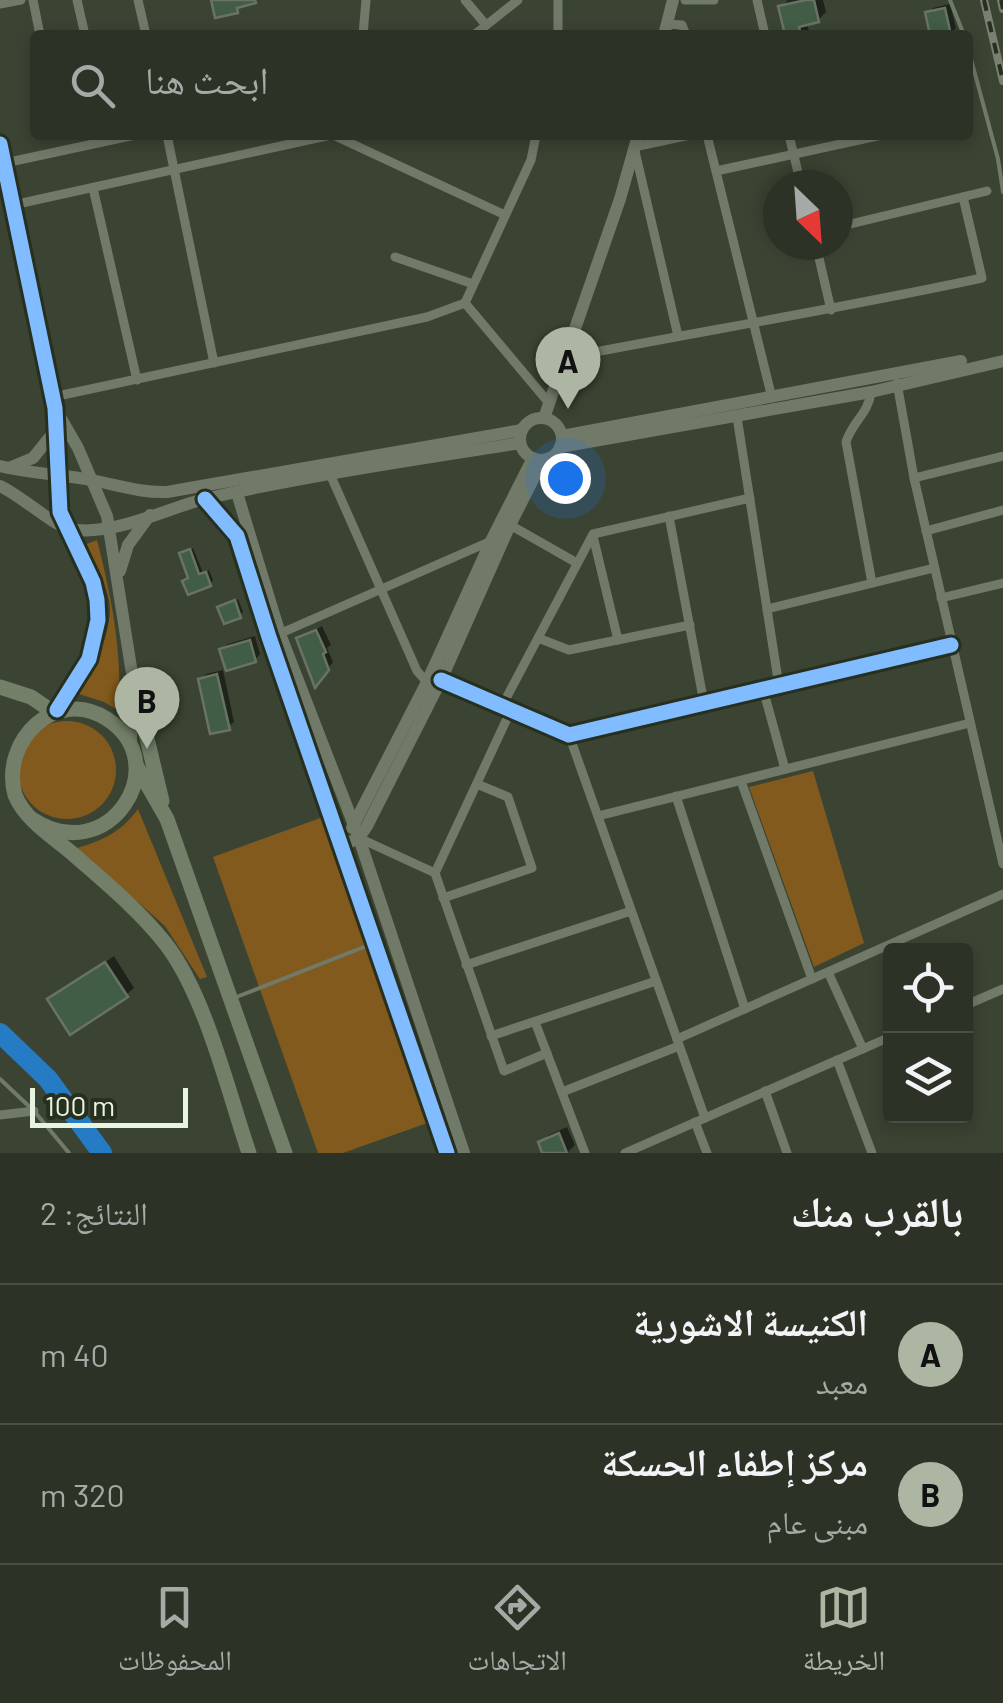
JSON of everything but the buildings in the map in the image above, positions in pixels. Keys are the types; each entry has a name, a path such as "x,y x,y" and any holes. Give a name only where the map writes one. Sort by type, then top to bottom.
{"highway":[{"path":"133,680 167,820 285,1153"},
{"path":"0,687 31,696 55,711 92,711 122,731 167,820"},
{"path":"16,797 11,780 16,746 24,732 55,711"},
{"path":"32,819 57,832 77,834 97,829 127,803 136,764"},
{"path":"0,786 137,911 175,956 192,987 249,1153"}],"street":[{"path":"0,4 21,0"},
{"path":"33,0 39,30"},
{"path":"77,0 84,30"},
{"path":"138,0 145,30"},
{"path":"363,30 366,0"},
{"path":"465,0 486,26"},
{"path":"481,30 518,0"},
{"path":"558,0 558,30"},
{"path":"665,29 673,0"},
{"path":"685,0 714,0"},
{"path":"756,0 764,30"},
{"path":"5,163 112,140"},
{"path":"167,140 214,362"},
{"path":"14,204 310,140"},
{"path":"343,140 506,215"},
{"path":"54,402 214,362 427,317 465,302 531,160 535,140"},
{"path":"708,140 772,398"},
{"path":"790,140 798,170"},
{"path":"716,171 859,140"},
{"path":"636,141 678,336"},
{"path":"544,418 620,199 636,141"},
{"path":"0,144 54,402 58,500 66,528 93,582 98,620 89,659 55,711"},
{"path":"93,188 137,380"},
{"path":"853,223 986,191"},
{"path":"564,358 753,321 832,310 982,278 963,196"},
{"path":"395,257 473,284"},
{"path":"820,260 832,310"},
{"path":"465,302 549,403"},
{"path":"561,442 737,417 872,392 896,380 1003,353"},
{"path":"561,442 772,398 1003,361"},
{"path":"896,380 914,478 1003,864"},
{"path":"872,392 866,412 852,426 846,442 872,583"},
{"path":"54,402 93,480 110,528 133,680 131,746"},
{"path":"737,417 779,686"},
{"path":"544,418 554,422 561,442 554,456 538,459 525,452 521,436 529,422 544,418"},
{"path":"4,467 34,458 56,430"},
{"path":"4,467 58,478 93,480 130,490 167,492 521,436"},
{"path":"0,486 66,528 110,528 205,499 521,436"},
{"path":"914,478 1003,456"},
{"path":"339,840 356,833 510,525 538,459"},
{"path":"434,681 491,540 538,459"},
{"path":"330,474 417,671 569,735 952,646"},
{"path":"237,493 275,636 339,840 447,1153"},
{"path":"435,873 538,638 593,534 750,498"},
{"path":"205,499 237,536 356,833 464,1153"},
{"path":"926,531 1003,510"},
{"path":"119,579 128,545 152,514"},
{"path":"669,516 704,704"},
{"path":"510,525 578,563"},
{"path":"593,534 618,640"},
{"path":"275,636 491,540"},
{"path":"767,609 934,568"},
{"path":"941,598 1003,583"},
{"path":"538,638 569,650 690,625"},
{"path":"764,690 785,769"},
{"path":"598,816 970,722"},
{"path":"569,735 678,1043 707,1153"},
{"path":"741,781 812,979"},
{"path":"444,898 532,868 508,798 476,784"},
{"path":"676,796 744,1009"},
{"path":"988,802 1003,798"},
{"path":"356,833 435,873 504,1070 547,1053"},
{"path":"562,1092 1003,894"},
{"path":"466,965 631,911"},
{"path":"828,972 863,1049"},
{"path":"491,1036 656,981"},
{"path":"973,1002 1003,989"},
{"path":"535,1022 585,1153"},
{"path":"625,1153 883,1040"},
{"path":"837,1060 872,1153"},
{"path":"765,1091 787,1153"},
{"path":"0,1115 34,1112"}],"lane":[{"path":"950,0 962,30"},
{"path":"973,66 1003,192"},
{"path":"230,1000 375,942"},
{"path":"0,1079 68,1153"}],"shaded area":[{"path":"97,540 115,625 119,711 79,694 99,655 110,612 105,586 84,545"},
{"path":"67,721 94,729 108,743 116,770 108,797 94,811 67,819 40,811 26,797 18,770 26,743 40,729"},
{"path":"813,771 864,943 814,967 749,787"},
{"path":"138,809 207,977 200,979 165,926 77,848 111,834"},
{"path":"323,817 430,1122 343,1153 318,1153 213,857"}],"waterway":[{"path":"0,1033 48,1079 102,1153"}],"railway":[{"path":"984,0 1003,81"},
{"path":"1001,0 1003,9"}],"cycle path":[{"path":"0,144 55,408 60,512 93,582 97,600 98,620 89,659 57,710"},
{"path":"205,499 237,536 447,1153"},
{"path":"441,680 569,735 951,645"}],"place":[{"name":"الكنيسة الاشورية","path":"568,409"},
{"name":"مركز إطفاء الحسكة","path":"147,749"}]}
